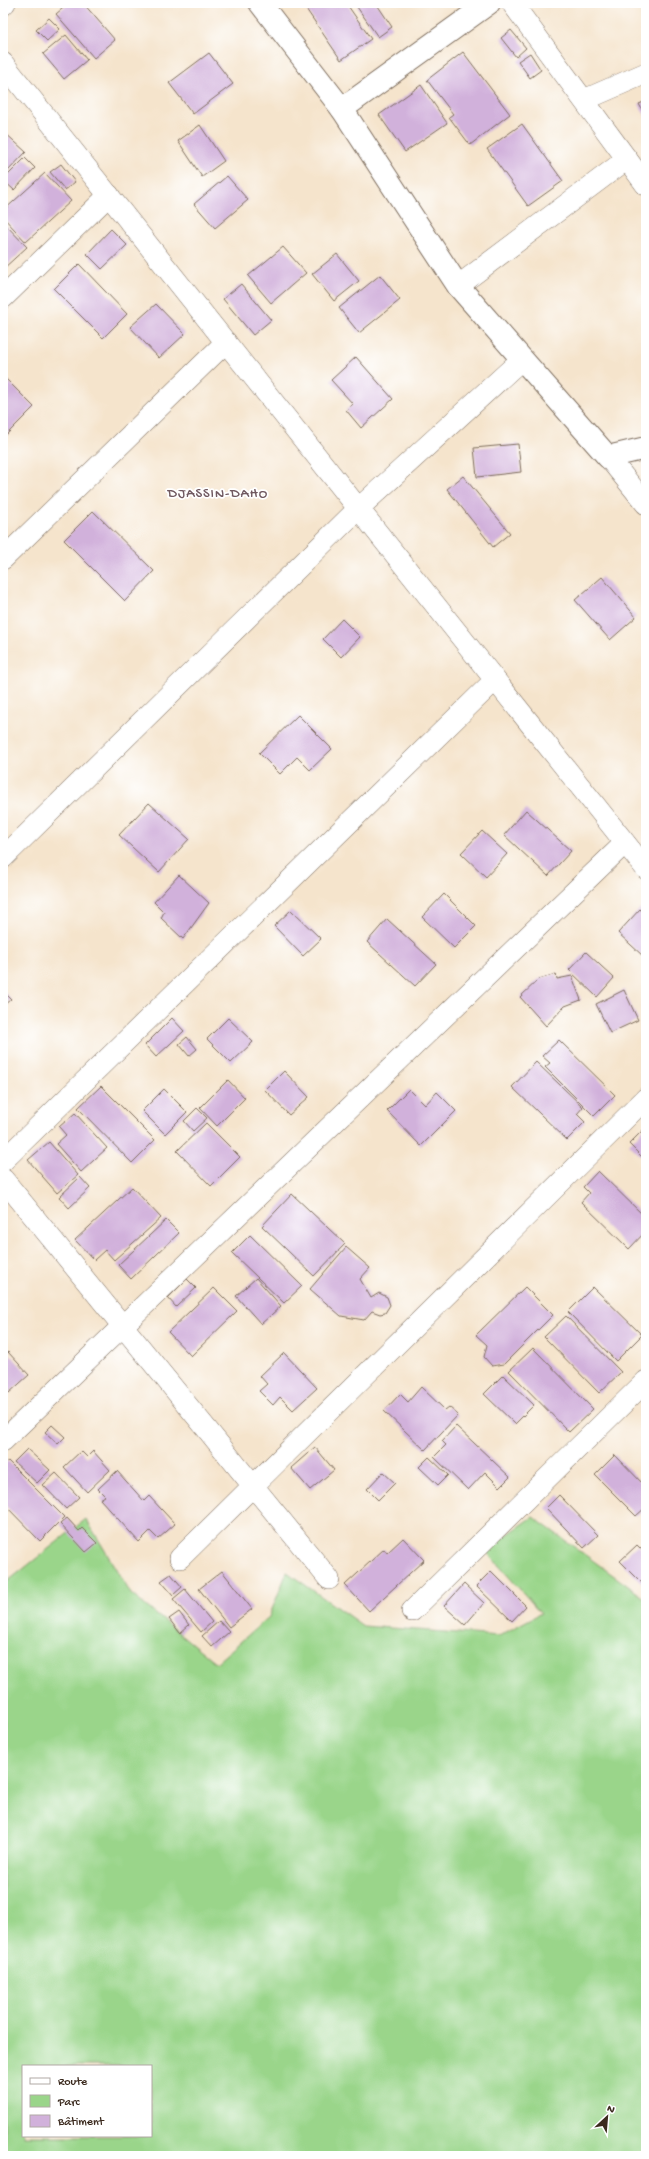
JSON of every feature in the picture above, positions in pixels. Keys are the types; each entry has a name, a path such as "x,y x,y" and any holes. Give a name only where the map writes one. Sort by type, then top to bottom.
{"street":[{"path":"260,3 342,109 458,286 521,360 608,457 646,504"},
{"path":"342,109 489,3"},
{"path":"512,3 646,185"},
{"path":"3,63 646,869"},
{"path":"584,100 646,73"},
{"path":"458,286 627,159"},
{"path":"3,298 109,195"},
{"path":"3,559 226,342"},
{"path":"3,858 358,508 521,360"},
{"path":"608,457 646,448"},
{"path":"3,1161 495,680"},
{"path":"3,1441 625,843"},
{"path":"180,1558 255,1486 646,1098"},
{"path":"3,1179 329,1578"},
{"path":"412,1612 646,1382"}],"green space":[{"path":"533,1517 646,1599 646,2156 3,2156 3,1585 86,1519 131,1594 216,1663 269,1617 287,1572 363,1626 499,1636 541,1613 485,1550"}],"building":[{"path":"69,3 83,3 115,40 94,58 56,14"},
{"path":"308,3 346,3 371,39 341,60 304,6"},
{"path":"363,3 376,3 392,27 378,37 357,7"},
{"path":"49,18 60,29 47,41 36,30"},
{"path":"511,30 526,48 516,57 501,38"},
{"path":"66,35 87,60 64,79 43,54"},
{"path":"463,52 510,114 470,145 449,117 453,114 427,80"},
{"path":"209,53 233,84 193,114 169,83"},
{"path":"530,53 541,70 530,78 518,61"},
{"path":"421,85 447,123 405,152 379,115"},
{"path":"646,101 646,117 639,104"},
{"path":"522,124 563,181 528,206 487,149"},
{"path":"200,125 224,161 202,177 178,141"},
{"path":"3,131 26,152 7,172 3,168"},
{"path":"25,158 35,168 14,190 3,180"},
{"path":"61,164 75,182 65,190 50,172"},
{"path":"45,173 71,201 26,242 3,217 3,211"},
{"path":"227,176 248,200 215,228 194,204"},
{"path":"3,222 27,247 3,269"},
{"path":"111,229 127,245 102,269 87,254"},
{"path":"283,247 306,273 271,303 248,276"},
{"path":"337,254 359,281 334,301 312,274"},
{"path":"79,264 127,314 103,338 54,289"},
{"path":"380,275 400,300 359,333 339,308"},
{"path":"241,284 271,320 253,335 223,299"},
{"path":"156,304 185,334 159,358 130,327"},
{"path":"356,357 393,399 361,428 346,410 353,404 331,380"},
{"path":"3,376 34,407 3,438"},
{"path":"518,444 521,472 477,477 474,448"},
{"path":"463,476 510,533 493,547 447,489"},
{"path":"93,511 154,571 125,601 64,540"},
{"path":"602,577 636,617 610,640 575,600"},
{"path":"342,619 360,637 341,657 323,639"},
{"path":"298,715 332,749 310,770 297,757 280,774 259,753"},
{"path":"149,803 189,839 159,872 119,835"},
{"path":"526,810 571,851 548,876 504,835"},
{"path":"482,831 507,854 486,877 461,853"},
{"path":"179,875 209,903 183,939 161,918 164,912 154,902"},
{"path":"444,894 476,926 454,948 422,917"},
{"path":"640,909 646,914 646,953 643,956 618,933"},
{"path":"291,910 321,939 303,956 274,926"},
{"path":"387,919 436,964 415,986 367,942"},
{"path":"586,952 614,978 597,997 569,970"},
{"path":"556,974 557,979 572,976 581,1000 565,1006 546,1026 520,997 539,979"},
{"path":"624,990 638,1020 610,1033 596,1004"},
{"path":"3,991 11,999 3,1006"},
{"path":"172,1018 184,1031 156,1057 145,1045"},
{"path":"228,1018 253,1042 231,1063 207,1039"},
{"path":"187,1037 197,1049 189,1056 179,1044"},
{"path":"559,1040 615,1095 594,1116 545,1067 550,1063 542,1056"},
{"path":"536,1062 583,1107 577,1114 585,1122 567,1140 512,1087"},
{"path":"284,1071 309,1097 289,1115 265,1090"},
{"path":"228,1080 245,1098 217,1126 200,1108"},
{"path":"101,1086 155,1140 132,1163 78,1108"},
{"path":"164,1089 187,1112 165,1134 142,1111"},
{"path":"409,1089 425,1105 437,1092 456,1111 421,1146 387,1111"},
{"path":"197,1108 207,1118 193,1131 184,1121"},
{"path":"75,1113 107,1148 81,1172 56,1144 66,1135 59,1127"},
{"path":"206,1123 240,1157 211,1186 177,1151"},
{"path":"646,1127 646,1154 642,1157 629,1144"},
{"path":"49,1142 78,1175 57,1193 28,1160"},
{"path":"598,1171 646,1218 646,1231 629,1249 581,1202 589,1193 583,1187"},
{"path":"80,1177 90,1188 69,1208 59,1197"},
{"path":"132,1187 161,1218 114,1260 105,1250 94,1260 75,1240"},
{"path":"292,1194 345,1244 314,1276 262,1226"},
{"path":"166,1220 179,1233 131,1279 118,1265"},
{"path":"250,1235 302,1286 284,1303 232,1253"},
{"path":"346,1247 370,1268 360,1279 371,1298 379,1293 387,1297 390,1305 385,1313 380,1314 372,1311 364,1320 341,1316 310,1289"},
{"path":"256,1278 281,1306 261,1324 236,1296"},
{"path":"187,1279 196,1288 176,1307 168,1298"},
{"path":"525,1287 553,1315 504,1364 492,1366 484,1357 487,1345 476,1335"},
{"path":"593,1287 642,1335 616,1361 568,1312"},
{"path":"214,1288 237,1311 191,1356 168,1332"},
{"path":"566,1316 621,1372 599,1393 544,1337"},
{"path":"533,1348 593,1409 569,1432 509,1371"},
{"path":"8,1352 29,1375 9,1393 3,1386 3,1356"},
{"path":"284,1353 317,1388 293,1410 280,1397 273,1405 259,1391 267,1384 260,1376"},
{"path":"503,1375 534,1405 515,1424 484,1394"},
{"path":"421,1387 445,1410 449,1407 458,1415 425,1450 384,1411 400,1394 408,1402"},
{"path":"52,1425 65,1437 58,1444 45,1432"},
{"path":"456,1426 510,1477 500,1487 485,1472 468,1490 434,1457 446,1445 442,1441"},
{"path":"315,1447 334,1470 310,1490 291,1468"},
{"path":"27,1449 50,1470 37,1483 14,1462"},
{"path":"81,1451 87,1457 93,1451 110,1470 87,1492 64,1467"},
{"path":"615,1455 646,1487 646,1507 636,1516 595,1475"},
{"path":"429,1457 448,1475 438,1485 419,1467"},
{"path":"8,1461 64,1517 40,1541 3,1503 3,1465"},
{"path":"117,1471 144,1501 149,1496 175,1524 158,1539 150,1531 139,1542 100,1499 105,1496 98,1489"},
{"path":"383,1472 395,1483 378,1500 367,1489"},
{"path":"56,1473 79,1497 66,1509 43,1485"},
{"path":"559,1495 598,1535 584,1548 546,1508"},
{"path":"67,1518 79,1531 82,1528 97,1543 86,1552 60,1524"},
{"path":"403,1538 424,1560 369,1611 345,1585 384,1549 387,1553"},
{"path":"637,1545 646,1554 646,1587 620,1561"},
{"path":"222,1571 252,1609 229,1627 199,1589"},
{"path":"491,1571 526,1606 512,1621 476,1586"},
{"path":"171,1574 182,1587 173,1595 161,1581"},
{"path":"464,1584 484,1603 465,1625 444,1606"},
{"path":"185,1589 212,1622 201,1632 173,1599"},
{"path":"179,1612 189,1625 180,1633 169,1619"},
{"path":"219,1621 229,1632 212,1647 202,1636"}],"district":[{"name":"DJASSIN-DAHO","path":"218,492"}]}
